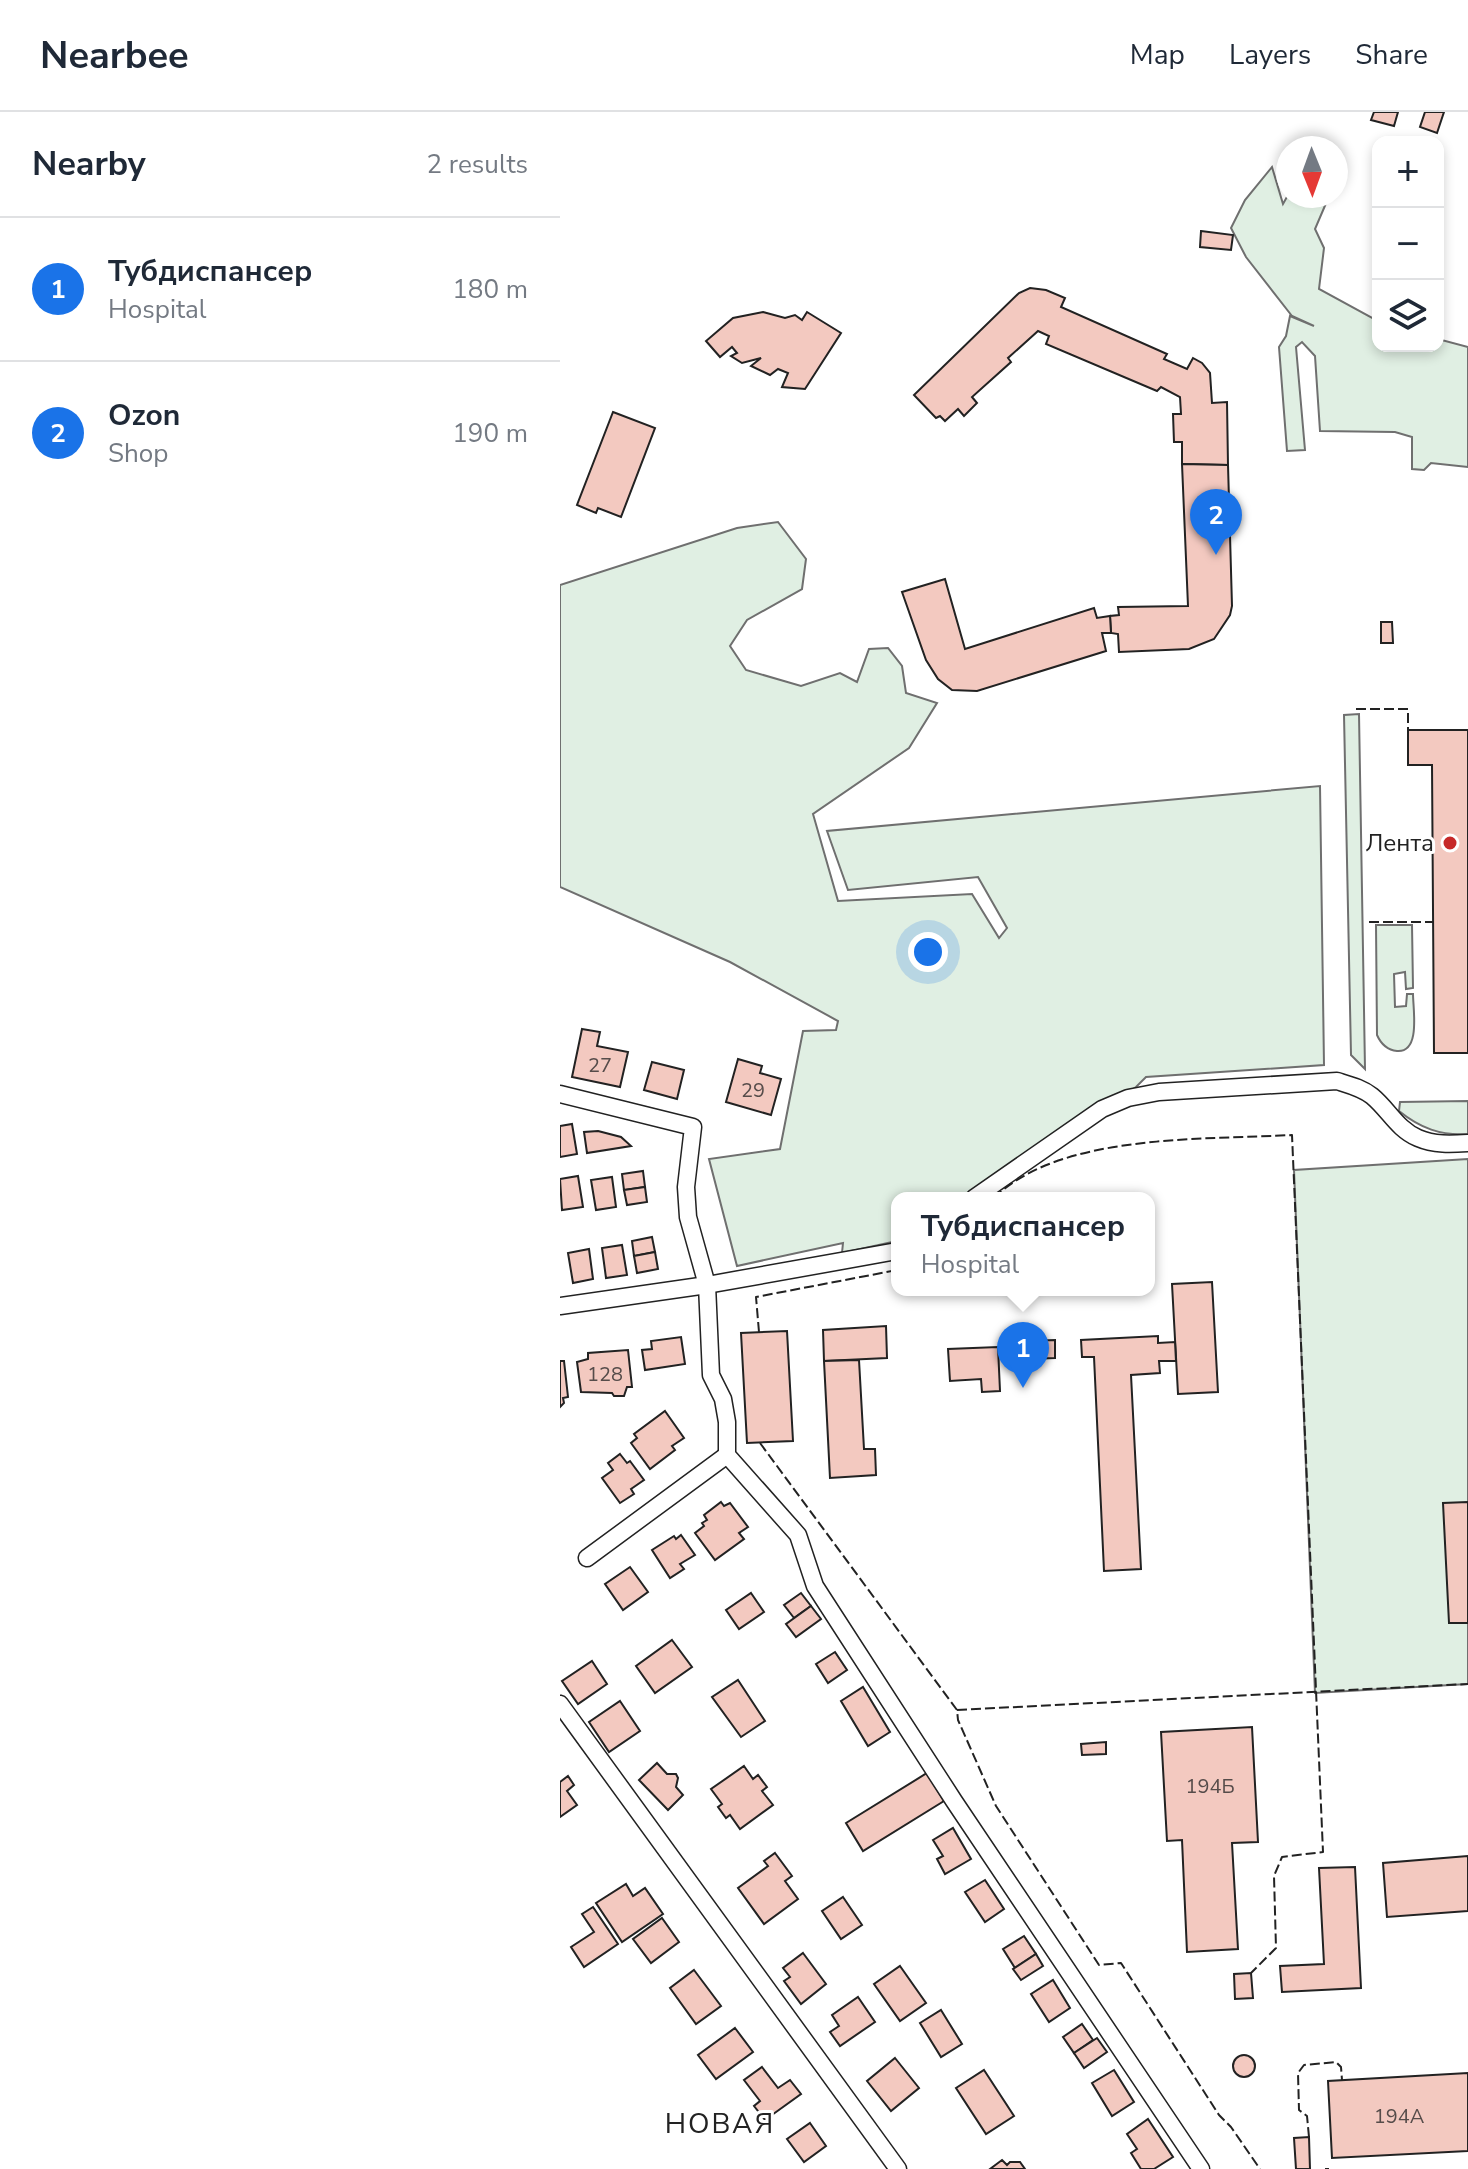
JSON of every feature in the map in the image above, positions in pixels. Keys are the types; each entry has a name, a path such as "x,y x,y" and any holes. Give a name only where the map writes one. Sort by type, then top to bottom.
{"street":[{"path":"983,1192 1102,1109 1128,1098 1159,1092 1337,1081 1371,1095 1400,1127 1419,1139 1443,1145 1468,1143"},
{"path":"560,1094 693,1127 686,1187 688,1217 707,1285 711,1375 723,1399 727,1455 798,1535 815,1586 962,1814 1201,2169"},
{"path":"560,1306 707,1285 891,1252"},
{"path":"587,1558 727,1455"},
{"path":"560,1704 898,2169"}],"green space":[{"path":"1272,167 1276,180 1276,208 1324,208 1315,229 1324,248 1319,289 1372,318 1372,352 1444,352 1444,341 1468,347 1468,467 1431,463 1424,470 1412,469 1412,437 1395,432 1320,431 1315,356 1302,342 1296,347 1305,450 1287,451 1279,347 1286,336 1290,316 1314,326 1292,316 1246,257 1231,228 1245,200"},
{"path":"778,522 806,559 802,589 747,620 730,646 746,670 801,686 840,673 857,682 869,649 888,648 902,666 906,693 937,703 909,748 813,814 838,901 972,894 999,938 1007,928 978,877 848,890 827,831 1320,786 1324,1065 1146,1077 1136,1087 981,1192 891,1192 891,1242 842,1253 843,1243 737,1266 709,1159 780,1149 803,1031 836,1030 838,1021 730,962 560,887 560,585 737,528"},
{"path":"1359,714 1365,1069 1351,1055 1344,715"},
{"path":"1376,925 1412,925 1413,988 1406,989 1405,972 1394,974 1395,1007 1406,1006 1407,994 1413,994 1413,1038 1405,1050 1387,1048 1377,1035"},
{"path":"1468,1101 1468,1134 1431,1130 1399,1111 1400,1102"},
{"path":"1468,1159 1468,1684 1315,1693 1294,1170"}],"building":[{"path":"1374,112 1398,112 1394,126 1371,120"},
{"path":"1425,112 1444,112 1437,133 1420,127"},
{"path":"1201,231 1233,235 1231,250 1200,247"},
{"path":"1030,288 1046,290 1065,298 1061,307 1167,354 1164,359 1187,369 1193,358 1202,363 1210,373 1212,403 1227,402 1228,465 1182,464 1182,442 1174,442 1173,414 1181,414 1180,397 1161,387 1157,391 1046,344 1049,336 1038,331 1008,358 1011,362 972,397 977,403 964,416 958,409 945,421 940,416 936,418 914,395 1019,293"},
{"path":"763,312 785,318 795,315 802,320 807,312 841,333 805,389 782,387 788,373 778,369 770,375 751,366 761,358 742,363 731,356 737,353 732,347 720,357 706,341 733,318"},
{"path":"613,412 655,428 621,517 598,508 596,513 577,505"},
{"path":"1182,464 1228,465 1230,615 1214,639 1189,649 1119,652 1118,634 1111,633 1110,616 1119,615 1118,607 1188,606"},
{"path":"945,579 965,649 1094,608 1097,618 1110,616 1111,633 1102,633 1106,651 977,691 952,690 938,679 926,660 902,592"},
{"path":"1381,622 1392,622 1393,643 1381,643"},
{"name":"Лента","path":"1408,730 1468,730 1468,1053 1434,1053 1432,765 1408,765"},
{"path":"582,1029 600,1032 597,1046 628,1052 620,1087 572,1077"},
{"path":"738,1059 762,1066 760,1073 781,1079 771,1115 726,1102"},
{"path":"652,1062 684,1070 677,1099 644,1090"},
{"path":"572,1124 577,1154 560,1157 560,1126"},
{"path":"598,1131 621,1137 631,1146 587,1153 584,1132"},
{"path":"643,1171 645,1187 624,1190 622,1174"},
{"path":"578,1176 583,1207 562,1210 560,1179"},
{"path":"612,1177 616,1207 596,1210 591,1180"},
{"path":"645,1187 647,1202 627,1205 624,1190"},
{"path":"652,1237 655,1252 634,1256 632,1241"},
{"path":"622,1245 627,1275 606,1278 602,1248"},
{"path":"589,1249 593,1279 573,1283 568,1253"},
{"path":"655,1252 658,1269 637,1273 634,1256"},
{"path":"1212,1282 1218,1392 1178,1394 1172,1284"},
{"path":"886,1326 887,1358 824,1361 823,1330"},
{"path":"787,1331 793,1441 747,1443 741,1333"},
{"path":"1158,1336 1158,1343 1175,1342 1176,1361 1159,1361 1160,1373 1131,1375 1141,1569 1104,1571 1094,1357 1082,1357 1081,1340"},
{"path":"681,1337 685,1364 645,1370 642,1350 652,1349 651,1341"},
{"path":"1055,1340 1055,1358 1027,1359 1026,1341"},
{"path":"998,1347 1000,1391 982,1392 981,1379 950,1381 948,1349"},
{"path":"628,1350 632,1387 627,1387 624,1396 581,1392 577,1362 588,1359 588,1353"},
{"path":"859,1360 864,1449 875,1449 876,1475 830,1478 824,1361"},
{"path":"560,1361 564,1361 568,1397 563,1398 564,1403 560,1407"},
{"path":"665,1411 684,1438 672,1446 675,1450 650,1469 631,1443 637,1438 634,1434"},
{"path":"620,1454 627,1463 630,1461 644,1480 631,1489 634,1494 620,1503 602,1478 613,1470 608,1463"},
{"path":"721,1502 724,1506 730,1503 748,1527 739,1533 744,1539 715,1560 695,1533 707,1520 704,1515"},
{"path":"1468,1502 1468,1623 1449,1623 1443,1503"},
{"path":"681,1535 695,1555 680,1564 684,1569 670,1578 652,1550"},
{"path":"630,1567 648,1592 623,1610 605,1584"},
{"path":"751,1593 764,1612 739,1629 726,1610"},
{"path":"801,1593 811,1606 794,1618 784,1605"},
{"path":"811,1606 821,1619 796,1637 786,1624"},
{"path":"672,1640 692,1667 655,1693 636,1666"},
{"path":"835,1652 847,1670 828,1683 816,1664"},
{"path":"592,1661 607,1684 578,1704 562,1681"},
{"path":"738,1680 765,1721 741,1737 712,1697"},
{"path":"863,1687 890,1732 868,1746 841,1701"},
{"path":"620,1701 640,1731 609,1752 589,1722"},
{"path":"1252,1727 1258,1842 1232,1843 1238,1949 1187,1952 1182,1840 1167,1841 1161,1732"},
{"path":"1106,1742 1106,1754 1082,1755 1081,1744"},
{"path":"657,1763 667,1774 676,1774 676,1787 683,1795 668,1810 639,1780"},
{"path":"744,1766 753,1779 758,1775 767,1787 762,1791 773,1805 740,1829 730,1815 726,1818 718,1807 722,1804 711,1789"},
{"path":"927,1773 944,1801 863,1851 846,1823"},
{"path":"568,1776 574,1785 567,1791 577,1805 560,1817 560,1782"},
{"path":"953,1828 971,1859 945,1874 937,1859 943,1856 933,1840"},
{"path":"775,1853 792,1876 785,1881 798,1899 764,1924 738,1888 768,1866 764,1861"},
{"path":"1468,1856 1468,1911 1387,1917 1383,1863"},
{"path":"1355,1867 1361,1988 1282,1992 1280,1966 1324,1964 1319,1868"},
{"path":"985,1880 1004,1909 985,1922 965,1892"},
{"path":"626,1884 633,1896 645,1888 663,1914 622,1942 596,1903"},
{"path":"843,1897 862,1925 841,1939 822,1911"},
{"path":"593,1907 618,1944 584,1967 571,1947 594,1932 582,1914"},
{"path":"662,1918 679,1942 651,1963 633,1939"},
{"path":"1024,1936 1036,1954 1015,1968 1003,1949"},
{"path":"803,1953 826,1984 801,2004 784,1981 790,1977 783,1968"},
{"path":"1036,1954 1043,1966 1021,1980 1013,1969"},
{"path":"900,1966 926,2003 900,2021 874,1984"},
{"path":"694,1970 721,2006 696,2024 670,1988"},
{"path":"1251,1973 1253,1998 1235,1999 1234,1974"},
{"path":"1053,1980 1070,2008 1049,2022 1031,1994"},
{"path":"858,1997 875,2022 840,2046 830,2032 839,2026 832,2015"},
{"path":"941,2010 962,2044 941,2057 920,2023"},
{"path":"1082,2024 1093,2040 1074,2053 1063,2037"},
{"path":"735,2028 753,2052 716,2079 698,2055"},
{"path":"1097,2038 1107,2052 1084,2068 1074,2053"},
{"path":"1244,2055 1252,2058 1255,2066 1252,2074 1244,2077 1236,2074 1233,2066 1236,2058"},
{"path":"895,2058 919,2088 891,2111 867,2081"},
{"path":"762,2067 778,2088 790,2080 801,2094 765,2120 754,2106 760,2101 744,2080"},
{"path":"984,2070 1014,2116 986,2134 956,2088"},
{"path":"1114,2070 1134,2102 1112,2116 1092,2083"},
{"path":"1468,2073 1468,2151 1332,2158 1328,2081"},
{"path":"1148,2119 1173,2157 1154,2169 1141,2169 1131,2153 1137,2149 1127,2134"},
{"path":"810,2123 826,2146 804,2162 787,2139"},
{"path":"1309,2137 1310,2169 1296,2169 1294,2138"},
{"path":"1002,2160 1007,2165 1020,2162 1025,2169 990,2169"}],"fence":[{"path":"1356,709 1408,709 1408,730"},
{"path":"1369,922 1433,922"},
{"path":"1002,1192 1022,1177 1056,1161 1094,1151 1176,1140 1292,1135 1323,1852 1282,1857 1274,1876 1276,1948 1251,1973"},
{"path":"759,1332 756,1297 891,1271"},
{"path":"760,1443 957,1710 958,1720 996,1806 1099,1965 1121,1963 1219,2115 1260,2169"},
{"path":"957,1710 1468,1684"},
{"path":"1309,2137 1307,2116 1299,2110 1298,2073 1304,2065 1336,2062 1341,2067 1342,2080"}],"place":[{"name":"Ozon","path":"1216,555"},
{"name":"Лента","path":"1450,843"},
{"name":"Тубдиспансер","path":"1023,1388"}],"district":[{"name":"НОВАЯ","path":"720,2123"}]}
